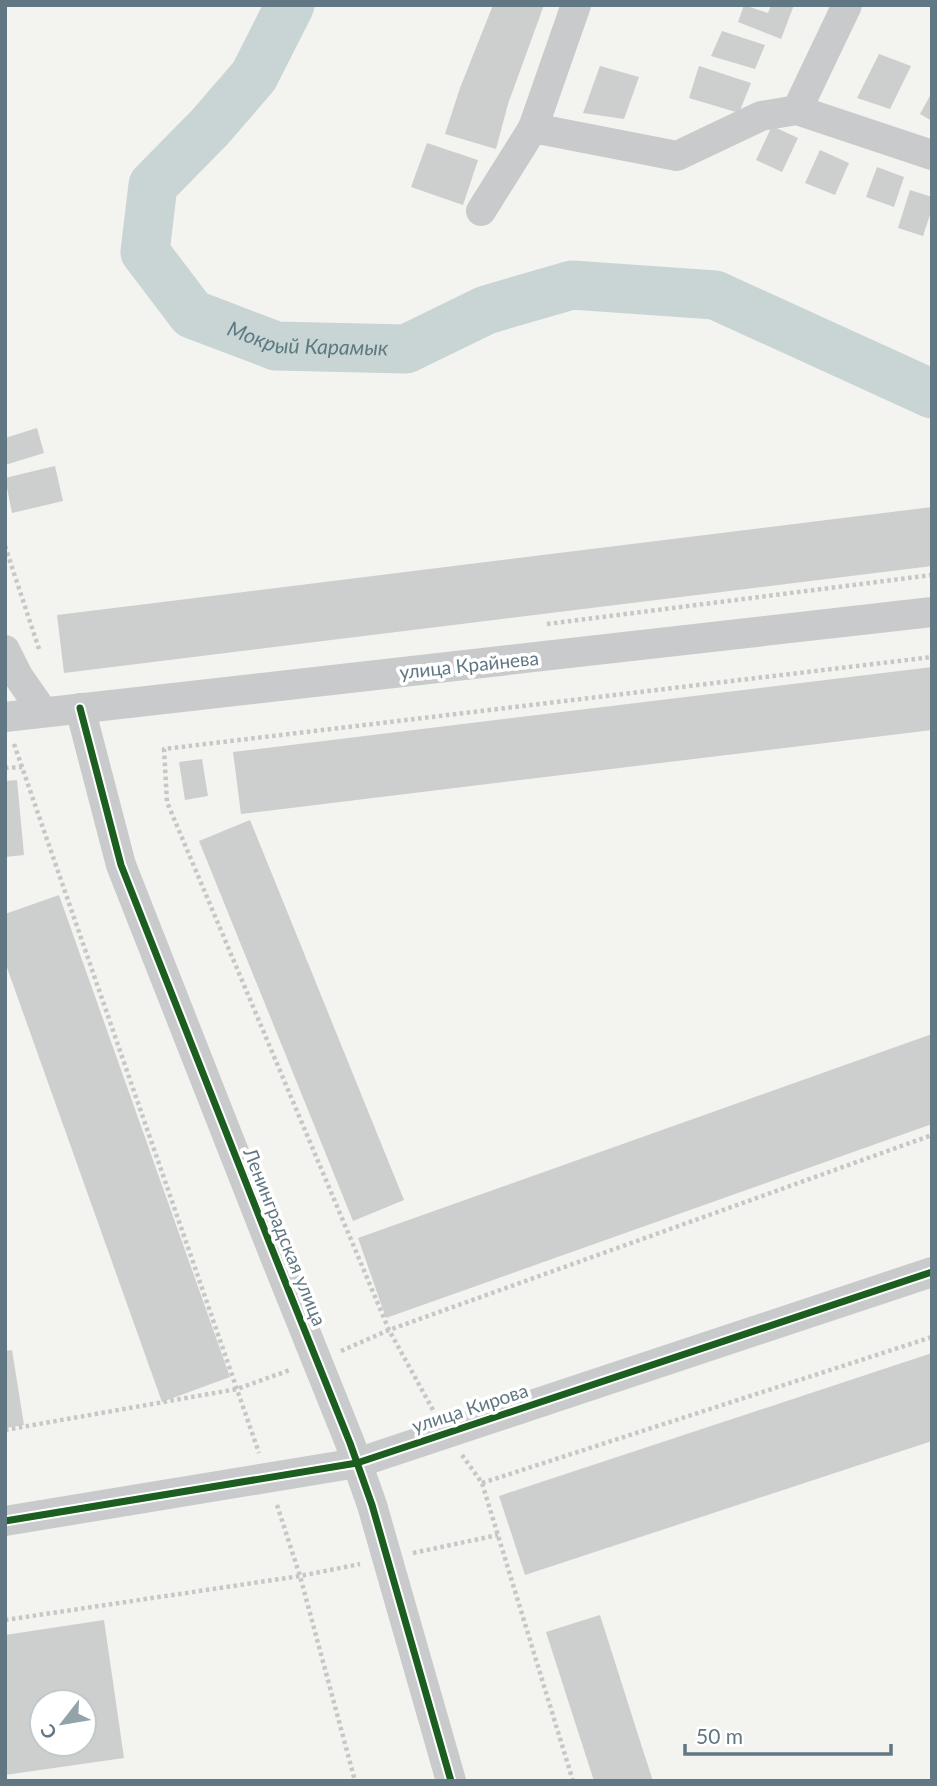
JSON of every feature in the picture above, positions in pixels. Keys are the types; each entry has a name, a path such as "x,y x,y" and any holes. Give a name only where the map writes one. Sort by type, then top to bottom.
{"street":[{"path":"481,211 533,128 576,5"},
{"path":"797,110 848,5"},
{"path":"533,128 677,156 761,116 797,110 932,156"},
{"name":"улица Крайнева","path":"9,730 43,712 82,720 932,612"},
{"path":"5,650 18,676 43,712"},
{"name":"Ленинградская улица","path":"82,720 121,865 372,1505 452,1781"},
{"name":"улица Кирова","path":"5,1521 357,1463 932,1272"}],"path":[{"path":"5,546 41,654"},
{"path":"573,1781 482,1483 446,1433 389,1331 167,802 164,749 932,657"},
{"path":"9,730 268,1478 300,1576 355,1781"},
{"path":"5,768 22,766"},
{"path":"5,1430 237,1389 317,1361 389,1331 932,1135"},
{"path":"482,1483 932,1338"},
{"path":"5,1620 300,1576 498,1535"}],"building":[{"path":"493,5 544,5 508,104 496,149 445,134"},
{"path":"744,5 768,13 771,5 794,5 781,39 738,22"},
{"path":"722,31 765,45 755,69 711,56"},
{"path":"879,54 911,66 890,109 857,98"},
{"path":"600,66 639,77 624,119 583,113"},
{"path":"699,66 751,83 739,113 689,98"},
{"path":"932,92 932,121 920,114"},
{"path":"772,126 798,138 782,172 756,160"},
{"path":"427,143 478,160 463,205 411,187"},
{"path":"820,150 849,163 835,195 805,183"},
{"path":"877,167 904,177 894,207 866,197"},
{"path":"910,190 932,197 932,209 923,236 898,228"},
{"path":"37,428 44,453 5,465 5,438"},
{"path":"55,466 63,501 12,513 5,478"},
{"path":"932,507 932,566 64,673 57,615"},
{"path":"932,667 932,730 241,814 233,752"},
{"path":"202,759 208,796 185,800 179,762"},
{"path":"17,780 24,855 5,857 5,781"},
{"path":"250,820 404,1200 353,1221 199,841"},
{"path":"59,895 230,1377 162,1402 5,962 5,914"},
{"path":"932,1034 932,1124 386,1318 358,1238"},
{"path":"12,1350 24,1425 5,1428 5,1351"},
{"path":"932,1353 932,1441 525,1575 499,1496"},
{"path":"600,1615 653,1781 594,1781 546,1632"},
{"path":"104,1620 124,1758 5,1775 5,1635"}],"waterway":[{"name":"Мокрый Карамык","path":"290,5 254,76 210,127 153,185 145,252 192,314 276,346 406,349 486,310 572,285 715,295 932,394"}],"cycle path":[{"path":"80,708 121,865 350,1443 372,1505 451,1781"},
{"path":"5,1521 357,1463 932,1272"}]}
